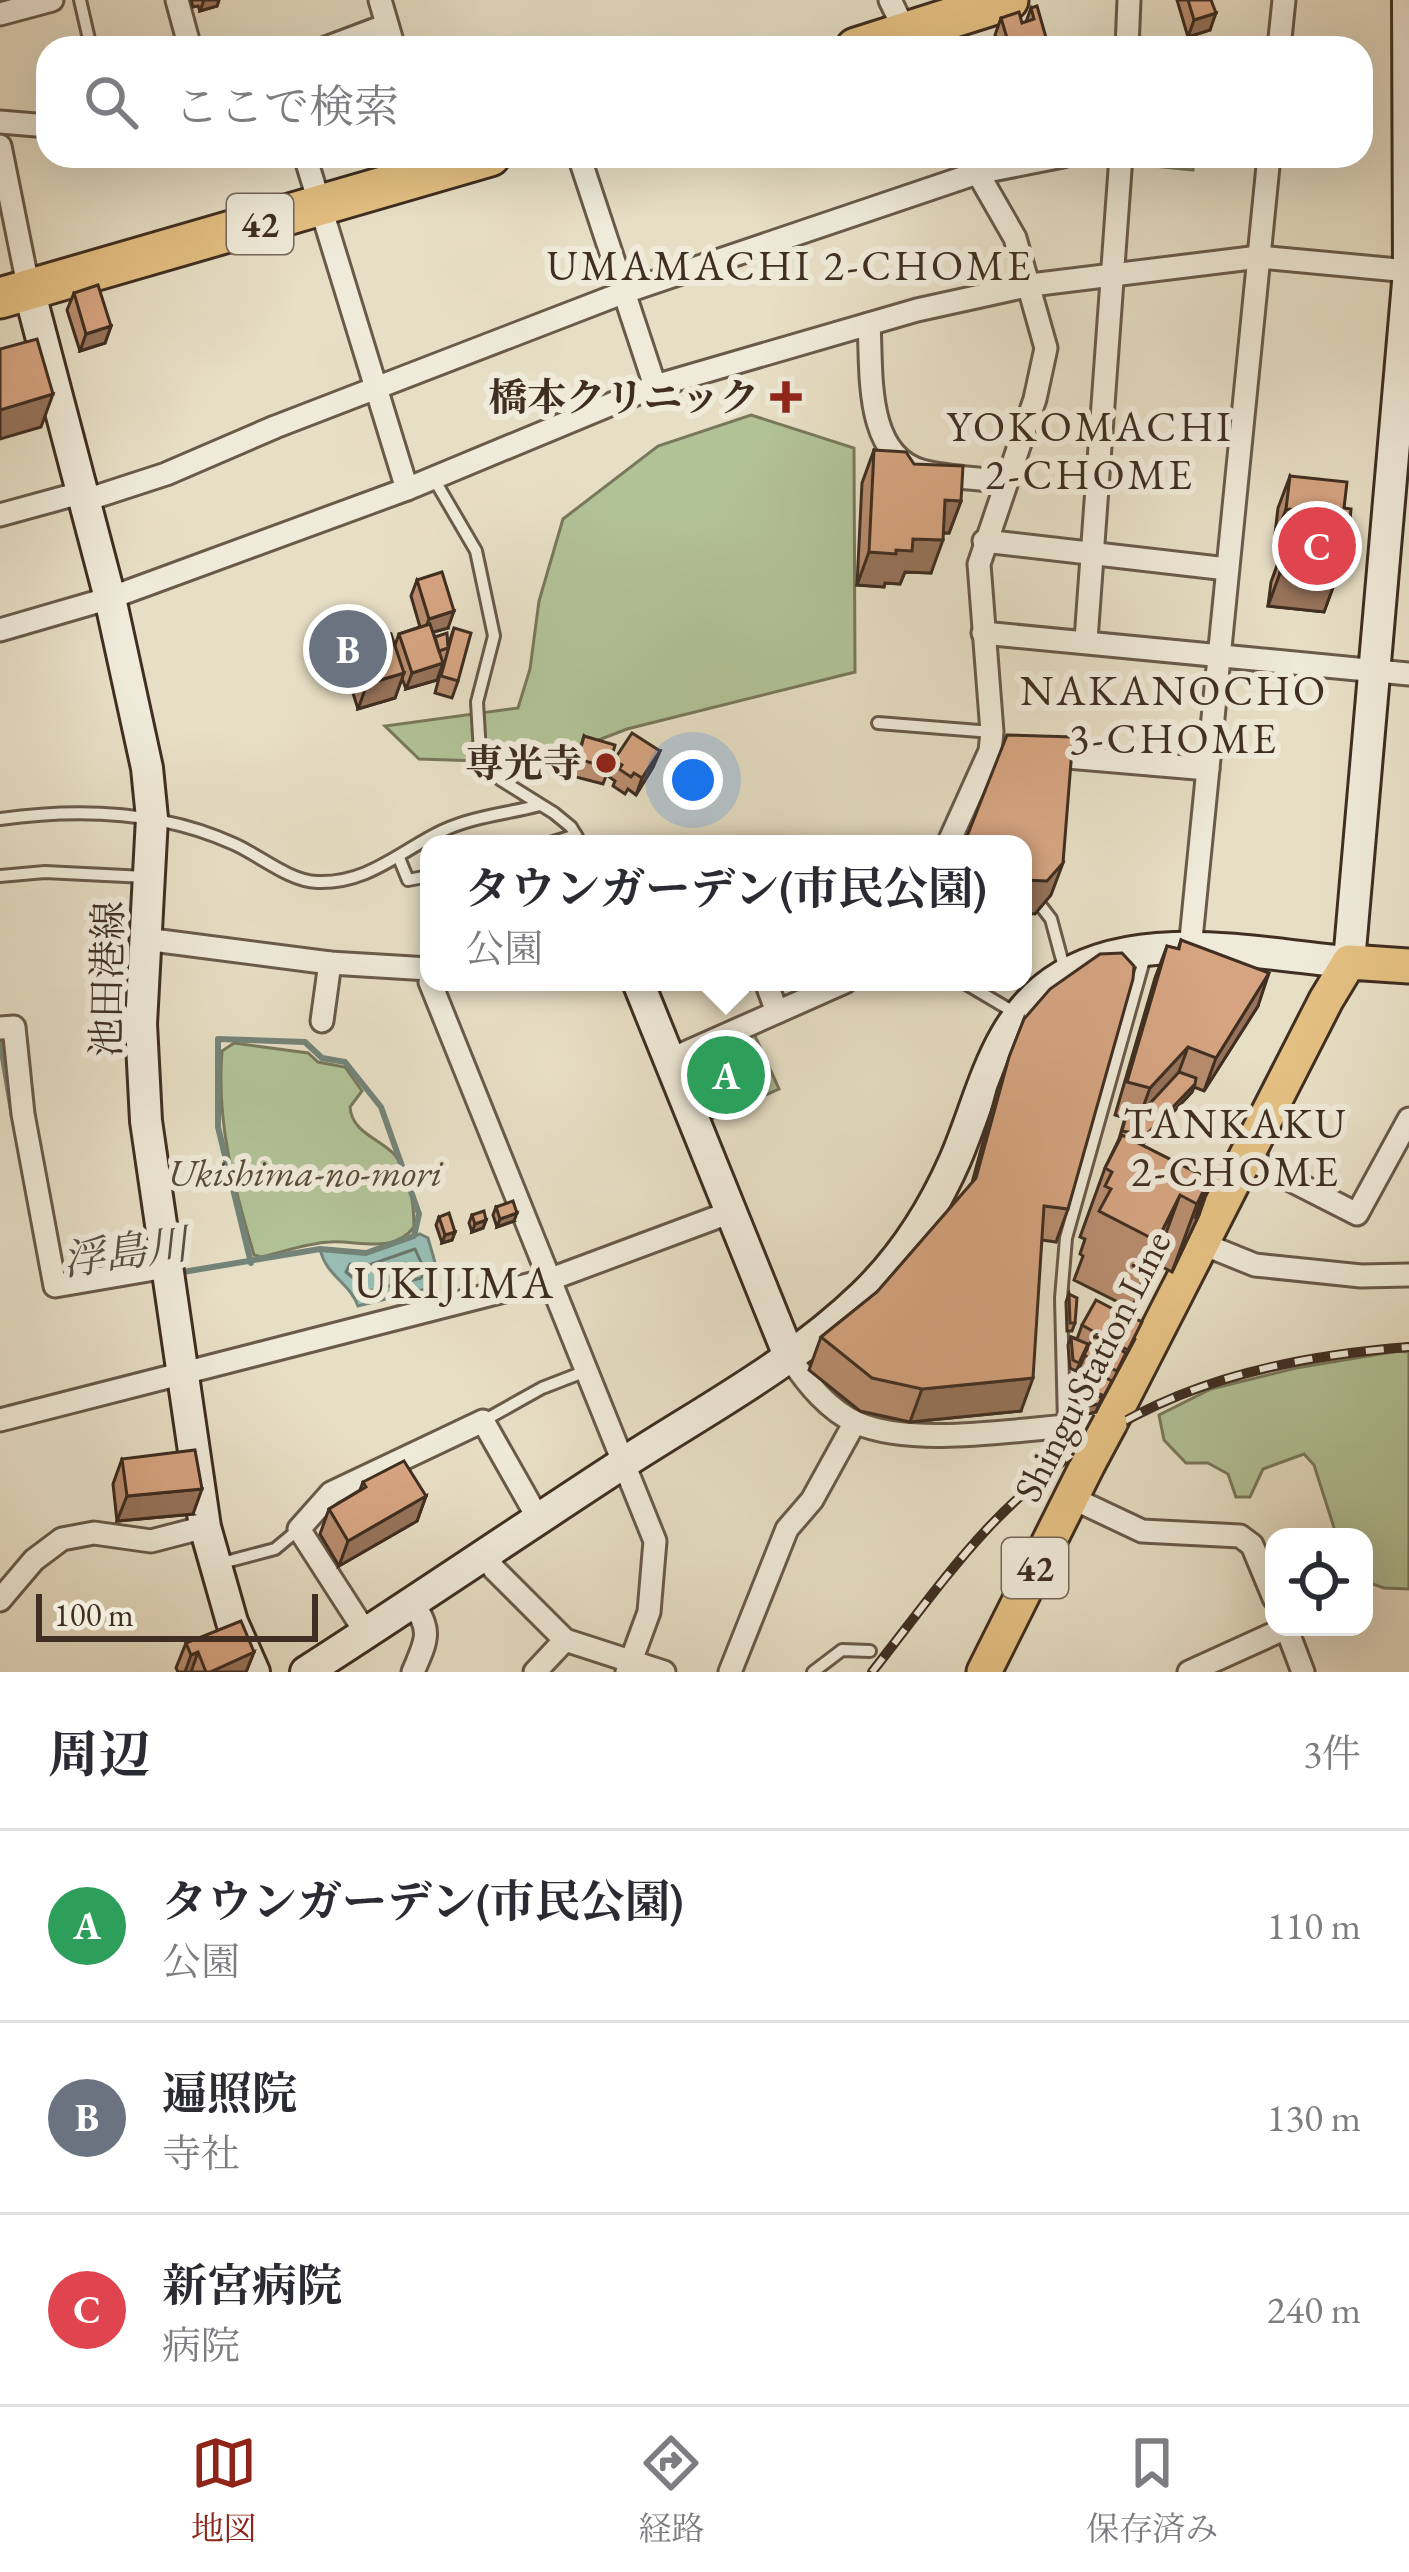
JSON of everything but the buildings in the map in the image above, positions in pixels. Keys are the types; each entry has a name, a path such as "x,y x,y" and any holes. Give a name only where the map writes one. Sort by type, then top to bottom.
{"highway":[{"path":"903,27 1008,0"},
{"name":"42","path":"14,294 321,207 419,168"}],"main road":[{"path":"1349,962 1409,965"},
{"name":"Shingu Station Line","path":"984,1672 1349,962"}],"street":[{"path":"0,14 52,0"},
{"path":"176,0 186,36"},
{"path":"380,0 390,36"},
{"path":"1128,36 1130,0"},
{"path":"1281,36 1284,0"},
{"path":"306,1672 790,1358 863,1296 924,1221 958,1154 992,1062 1018,1015 1029,1001 1066,975 1095,961 1146,950 1349,962 1409,271 1408,0"},
{"path":"358,36 387,25"},
{"path":"0,122 36,125"},
{"path":"0,146 14,294"},
{"path":"309,168 407,489"},
{"path":"583,168 655,386"},
{"path":"0,515 166,473 625,292 964,168"},
{"path":"952,835 991,741 979,564 1035,399 1046,348 1016,238 974,168"},
{"path":"1086,640 1120,168"},
{"path":"1190,949 1268,168"},
{"path":"0,630 110,598 407,489 655,386 869,324 1031,285 1258,257 1409,271"},
{"name":"池田港線","path":"14,294 81,497 141,732 152,818 141,1024 146,1121 205,1527 232,1622 254,1672"},
{"path":"869,324 881,439 917,470 1006,482"},
{"path":"984,541 1227,568"},
{"path":"983,633 1409,674"},
{"path":"991,741 1208,769"},
{"path":"145,940 420,975"},
{"path":"322,1021 330,962"},
{"path":"434,991 656,1541 649,1612 629,1667"},
{"path":"642,991 790,1358 808,1385 855,1422 890,1433 921,1436 1110,1423"},
{"path":"769,991 777,1012"},
{"path":"669,1060 825,991"},
{"path":"0,1028 14,1027 23,1114 55,1286 166,1267"},
{"path":"1247,1158 1357,1214 1409,1119"},
{"path":"0,1420 551,1279 731,1213"},
{"path":"1203,1244 1255,1265 1361,1276 1409,1275"},
{"path":"366,1633 299,1529 331,1493 483,1421 539,1520"},
{"path":"730,1672 787,1529 812,1500 855,1422"},
{"path":"1070,1497 1142,1531 1240,1536 1252,1545 1265,1576"},
{"path":"0,1600 34,1560 62,1540 94,1533 151,1541 205,1527"},
{"path":"487,1556 494,1569 566,1640 629,1667 664,1672"},
{"path":"412,1603 426,1622 427,1634 412,1672"},
{"path":"1189,1672 1267,1636"},
{"path":"1289,1636 1303,1672"},
{"path":"535,1672 566,1640"}],"lane":[{"path":"80,0 89,36"},
{"path":"434,478 476,551 494,636 477,702 480,753 501,780 554,813 574,835"},
{"path":"878,723 991,741"},
{"path":"434,835 474,818 540,805"},
{"path":"0,819 90,812 152,818 236,844 314,882 359,877 420,844"},
{"path":"399,858 408,880 420,877"},
{"path":"0,876 45,872 149,878"},
{"path":"1041,906 1051,920 1066,975"},
{"path":"1064,1424 1061,1298 1066,1238 1146,950"},
{"path":"978,991 1018,1015"},
{"path":"483,1421 542,1388 586,1371"},
{"path":"216,1564 275,1549 299,1529"},
{"path":"813,1672 842,1650 870,1651"}],"green space":[{"path":"751,415 854,448 855,672 627,729 539,763 419,759 385,726 518,708 530,669 539,601 563,519 658,446"},
{"path":"752,1029 779,1089 700,1124 674,1061"},
{"name":"Ukishima-no-mori","path":"234,1043 308,1053 318,1062 345,1067 362,1091 350,1107 352,1116 394,1154 407,1179 414,1227 406,1236 386,1244 321,1243 254,1255 224,1129 222,1051"},
{"path":"1409,1352 1409,1589 1373,1584 1373,1528 1334,1528 1314,1465 1304,1454 1263,1469 1250,1497 1236,1497 1228,1474 1208,1463 1186,1463 1164,1440 1159,1415 1211,1389 1296,1368"}],"water":[{"path":"420,1234 428,1238 438,1273 434,1287 358,1306 327,1266 320,1249 366,1253"}],"waterway":[{"name":"浮島川","path":"177,1273 320,1249 366,1253 414,1236 419,1214 381,1107 345,1062 322,1058 305,1042 218,1039 218,1127 251,1263"},
{"name":"浮島川","path":"0,1040 13,1117"}],"railway":[{"path":"872,1672 988,1528 1080,1448 1180,1395 1233,1377 1347,1353 1409,1347"}],"place":[{"name":"橋本クリニック","path":"786,397"},
{"name":"新宮病院","path":"1317,546"},
{"name":"遍照院","path":"348,649"},
{"name":"専光寺","path":"606,763"},
{"name":"タウンガーデン(市民公園)","path":"726,1075"}],"district":[{"name":"UMAMACHI 2-CHOME","path":"790,265"},
{"name":"YOKOMACHI 2-CHOME","path":"1090,450"},
{"name":"NAKANOCHO 3-CHOME","path":"1174,714"},
{"name":"TANKAKU 2-CHOME","path":"1236,1147"},
{"name":"UKIJIMA","path":"455,1282"}]}
